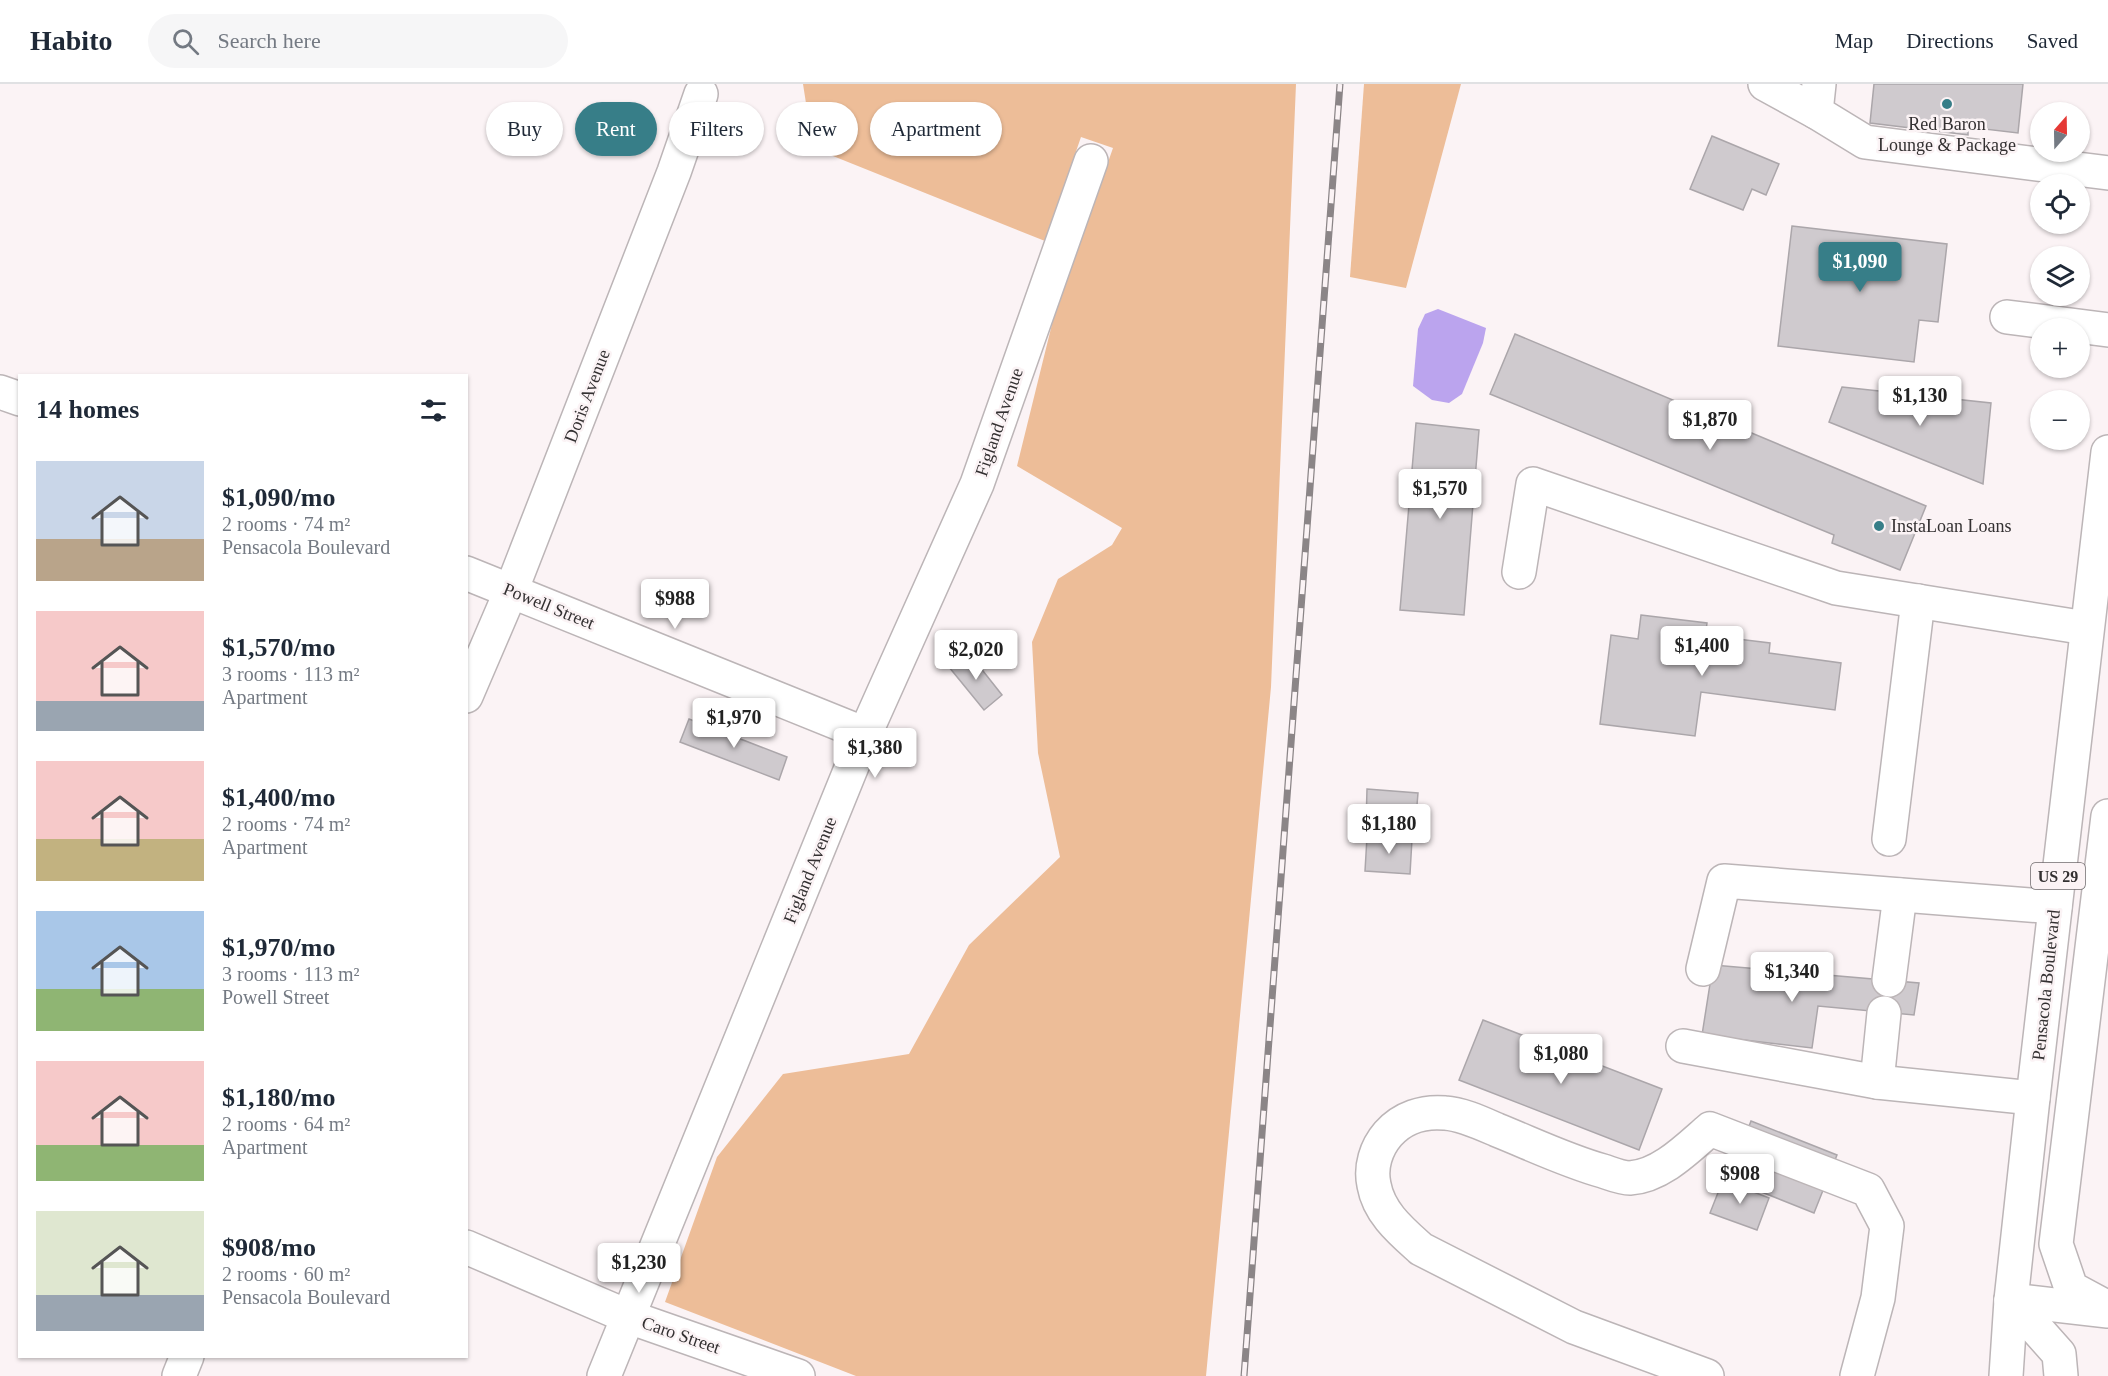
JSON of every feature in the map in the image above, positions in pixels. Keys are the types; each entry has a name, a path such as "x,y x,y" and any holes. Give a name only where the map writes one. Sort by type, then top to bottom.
{"main road":[{"path":"1766,84 1818,98 1866,142 2108,173"},
{"name":"Doris Avenue","path":"468,691 511,591 670,183 701,94"},
{"name":"Figland Avenue","path":"604,1376 865,734 977,484 1091,161"},
{"path":"2007,317 2108,330"},
{"path":"0,392 18,398"},
{"name":"Pensacola Boulevard","path":"2006,1376 2011,1300 2033,1098 2108,452"},
{"path":"1519,572 1533,484 1667,528 1836,588 2086,628"},
{"name":"Powell Street","path":"468,574 865,734"},
{"path":"1889,839 1918,601"},
{"path":"2108,816 2056,1244 2072,1288 2108,1309"},
{"path":"1702,969 1724,881 2055,907"},
{"path":"1889,980 1900,895"},
{"path":"1877,1082 1884,1013"},
{"path":"1683,1047 1877,1082 2033,1098"},
{"path":"1707,1376 1574,1327 1421,1249 1389,1218 1375,1194 1372,1175 1378,1145 1395,1126 1417,1114 1446,1113 1473,1120 1593,1169 1627,1178 1644,1176 1660,1168 1710,1129 1868,1190 1887,1226 1878,1298 1857,1376"},
{"name":"Caro Street","path":"468,1248 629,1317 798,1376"},
{"path":"2011,1300 2108,1309"},
{"path":"2011,1300 2058,1354 2061,1376"},
{"path":"180,1376 187,1358"}],"shaded area":[{"path":"803,84 1296,84 1271,687 1206,1376 856,1376 665,1302 717,1157 783,1074 909,1054 969,945 1060,857 1038,753 1032,642 1058,579 1112,545 1122,528 1017,466 1054,316 1113,148 1081,137 1045,241 833,156 858,156 858,102 806,102"},
{"path":"1364,84 1461,84 1406,288 1350,277"},
{"path":"1438,309 1486,328 1483,343 1462,394 1449,403 1432,400 1413,386 1418,329 1425,314"}],"building":[{"name":"Red Baron Lounge & Package","path":"1874,84 2023,84 2018,133 1968,127 1968,135 1870,123"},
{"path":"1712,136 1779,164 1766,195 1752,189 1743,210 1690,189"},
{"path":"1792,226 1947,244 1938,322 1919,320 1914,362 1778,346"},
{"path":"1515,334 1926,506 1900,570 1832,543 1834,535 1490,394"},
{"path":"1842,387 1991,403 1983,484 1829,422"},
{"path":"1416,423 1479,430 1464,615 1400,610"},
{"path":"1641,615 1707,623 1704,646 1736,650 1738,639 1770,643 1769,653 1841,663 1835,710 1701,692 1695,736 1600,724 1611,635 1638,639"},
{"path":"968,652 1002,695 984,710 949,667"},
{"path":"689,719 787,757 779,780 680,742"},
{"path":"1367,789 1418,793 1415,829 1366,825"},
{"path":"1367,837 1412,839 1410,874 1365,871"},
{"path":"1713,965 1919,983 1914,1015 1818,1006 1812,1048 1702,1035"},
{"path":"1483,1020 1662,1089 1639,1150 1459,1080"},
{"path":"1751,1121 1837,1155 1814,1213 1729,1179"},
{"path":"1723,1180 1769,1198 1757,1230 1710,1213"}],"railway":[{"path":"1244,1376 1340,84"}],"place":[{"name":"Red Baron Lounge & Package","path":"1947,104"},
{"name":"InstaLoan Loans","path":"1879,526"}]}
